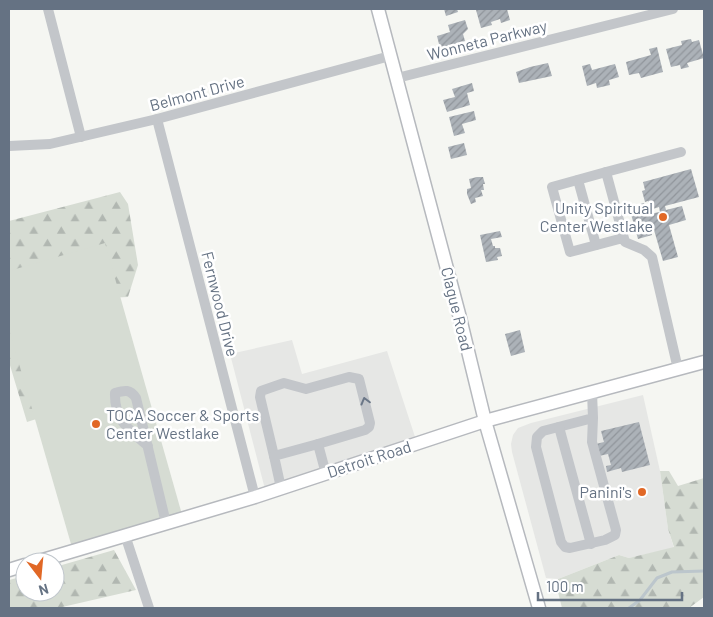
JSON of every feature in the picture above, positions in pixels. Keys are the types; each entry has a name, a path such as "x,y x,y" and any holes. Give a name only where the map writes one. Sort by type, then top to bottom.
{"main road":[{"name":"Clague Road","path":"378,9 459,314 484,421 539,608"},
{"name":"Detroit Road","path":"65,554 255,497 484,421 704,362"}],"street":[{"path":"48,9 81,137"},
{"name":"Wonneta Parkway","path":"397,78 673,9"},
{"name":"Belmont Drive","path":"9,146 50,144 81,137 157,119 390,56"},
{"name":"Fernwood Drive","path":"157,119 255,497"},
{"path":"623,238 570,252 552,187 681,152"},
{"path":"606,172 623,238 629,244 652,257 678,369"},
{"path":"578,180 596,245"},
{"path":"274,456 365,430 369,427 370,423 359,379 349,377 306,389 284,383 262,391 260,397 281,488"},
{"path":"148,446 125,427 115,405 115,393 126,390 132,392 136,398 148,446 166,523"},
{"path":"592,392 593,418 592,442 616,530 613,537 570,548 565,547 561,542 536,447 537,437 542,431 593,418"},
{"path":"559,427 591,544"},
{"path":"318,444 326,474"},
{"path":"125,536 149,608"}],"shaded area":[{"path":"292,340 302,374 387,351 417,443 266,493 230,354"},
{"path":"643,395 660,471 668,529 674,548 629,558 619,555 558,579 546,578 512,452 513,435 518,428 531,423"}],"green space":[{"path":"120,192 128,204 138,265 128,297 20,302 55,413 27,422 9,362 9,221"},
{"name":"TOCA Soccer & Sports Center Westlake","path":"105,243 183,518 73,551 9,329 9,271"},
{"path":"660,471 669,471 678,486 704,478 704,597 689,608 562,608 557,588 558,579 619,555 629,558 674,547 668,529"},
{"path":"114,550 136,590 58,608 9,608 9,580 15,578 15,602 65,602 65,564"}],"building":[{"path":"444,9 457,9 458,12 446,16"},
{"path":"507,9 510,20 501,23 500,19 491,22 492,25 481,28 476,10"},
{"path":"465,20 468,29 463,34 465,41 440,48 437,36 450,32 448,25"},
{"path":"691,39 692,42 699,40 704,58 687,63 689,67 681,69 680,65 671,67 666,49 682,45 681,41"},
{"path":"657,47 663,72 641,78 639,73 629,75 626,62 651,55 649,49"},
{"path":"548,63 552,76 519,83 516,72"},
{"path":"590,64 592,70 615,64 619,77 609,80 610,85 597,88 596,83 587,86 582,66"},
{"path":"472,83 474,91 467,93 470,105 447,112 443,100 455,97 452,89"},
{"path":"474,111 476,120 462,124 465,133 454,136 449,117"},
{"path":"464,143 467,155 451,159 448,147"},
{"path":"691,169 699,197 665,206 666,210 682,206 686,220 669,225 678,257 663,261 654,230 651,231 652,235 638,239 629,207 644,203 649,214 660,212 659,207 650,210 648,201 645,202 642,191 645,190 643,182"},
{"path":"483,177 485,184 483,184 484,190 481,190 483,196 475,198 476,202 471,204 467,194 467,189 471,188 469,179"},
{"path":"500,231 502,237 491,239 495,248 500,248 502,256 497,257 498,260 486,262 480,235"},
{"path":"520,330 525,352 511,356 505,334"},
{"path":"639,422 650,465 622,472 621,468 607,472 606,466 611,465 608,454 599,456 596,444 604,442 601,431"}],"waterway":[{"path":"629,608 640,600 657,578 672,572 704,571"}],"place":[{"name":"Unity Spiritual Center Westlake","path":"663,217"},
{"name":"TOCA Soccer & Sports Center Westlake","path":"96,424"},
{"name":"Panini's","path":"642,492"}]}
